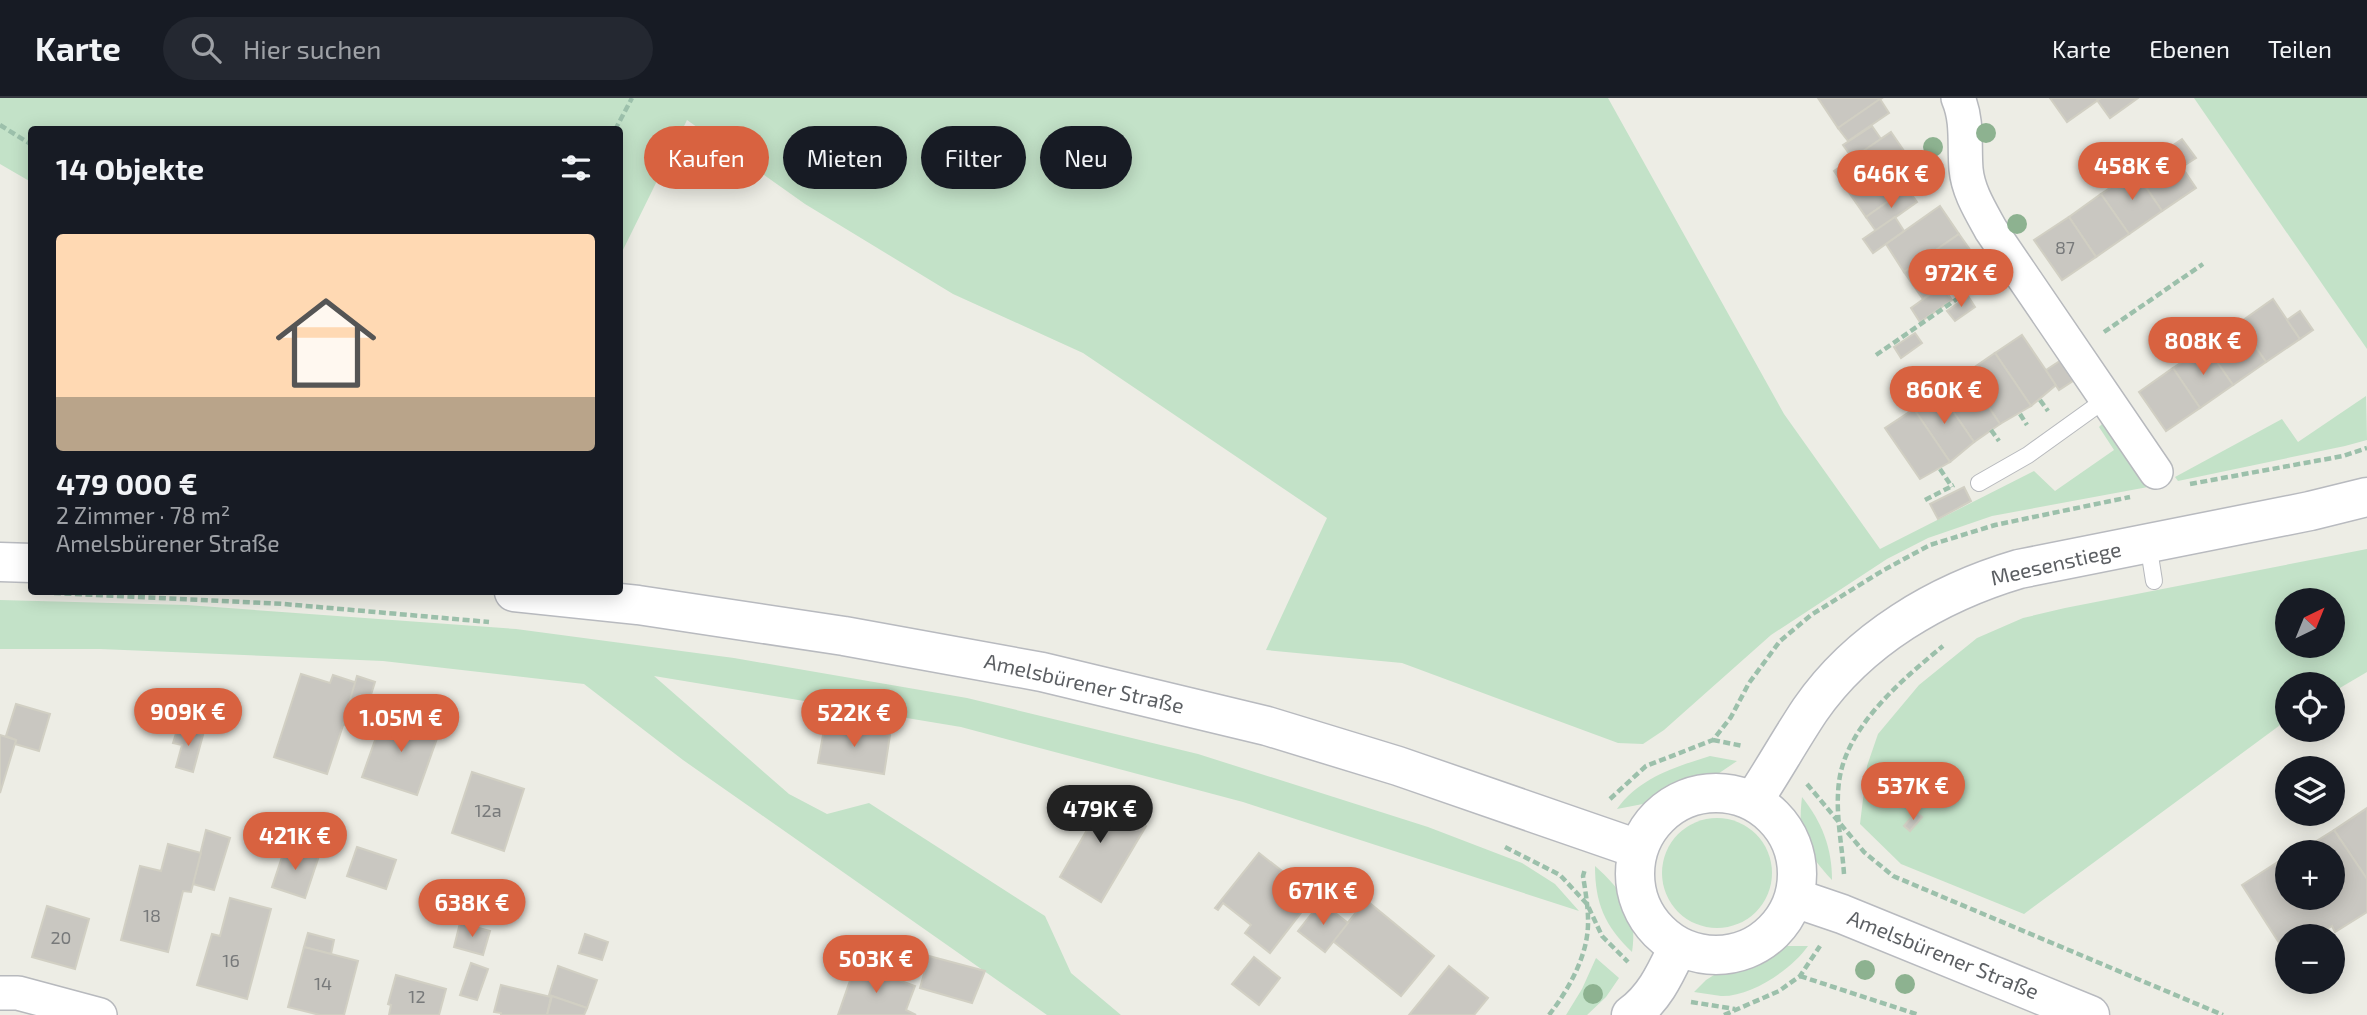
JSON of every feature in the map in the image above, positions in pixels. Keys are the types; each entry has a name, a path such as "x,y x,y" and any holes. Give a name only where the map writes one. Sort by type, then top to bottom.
{"street":[{"path":"1958,98 1965,122 1966,171 1974,198 1990,230 2156,472"},
{"name":"Meesenstiege","path":"1753,801 1811,709 1852,661 1894,627 1934,602 1989,578 2051,562 2297,514 2367,497"},
{"path":"0,562 28,573"},
{"name":"Amelsbürener Straße","path":"508,608 638,606 844,636 1042,672 1267,726 1398,766 1638,849"},
{"path":"1701,793 1728,793 1753,801 1774,816 1790,840 1798,871 1794,898 1782,924 1759,944 1732,955 1704,956 1678,947 1655,929 1640,904 1634,873 1638,849 1650,826 1672,805 1701,793"},
{"name":"Amelsbürener Straße","path":"1794,898 1842,914 2090,1015"},
{"path":"1631,1015 1640,1009 1658,987 1678,947"},
{"path":"0,993 18,993 100,1015"}],"lane":[{"path":"1979,483 2028,456 2106,399"},
{"path":"2148,543 2154,581"}],"path":[{"path":"617,126 632,98"},
{"path":"0,125 28,142"},
{"path":"1876,355 2011,260"},
{"path":"2075,353 2203,264"},
{"path":"1940,469 1952,487"},
{"path":"1925,500 1962,481"},
{"path":"200,595 284,604 508,608"},
{"path":"1724,1015 1779,991 1800,976 1842,914 1844,873 1838,824 1839,780 1851,746 1870,716 1904,678 1947,642"},
{"path":"1838,824 1864,852 1893,876 2223,1015"},
{"path":"1501,845 1560,875 1587,904 1588,936 1580,962 1560,1001 1549,1015"},
{"path":"1800,976 1919,1015"}],"green space":[{"path":"0,98 1608,98 1784,414 1880,549 2034,471 2055,491 2114,450 2099,427 2103,423 2148,487 1992,516 1928,538 1887,559 1771,635 1664,730 1643,744 1618,743 1402,663 1266,650 1327,518 1083,353 953,294 784,189 907,189 907,126 783,126 783,188 769,178 769,126 695,126 687,120 684,126 644,126 644,189 653,189 623,250 623,126 28,126 28,180 0,164"},
{"path":"2194,98 2367,98 2367,349"},
{"path":"2366,396 2367,440 2178,481 2175,477 2282,419 2298,442"},
{"path":"2367,549 2367,672 2345,685 2345,672 2275,672 2275,729 2024,914 1901,864 1860,824 1867,766 1878,734 1919,685 1977,638 2023,618"},
{"path":"0,600 187,605 516,629 734,658 967,698 1198,754 1428,827 1522,863 1555,884 1579,911 1243,802 961,727 654,676 789,794 827,814 869,803 1045,916 1071,973 1121,1015 1047,1015 683,760 584,684 383,661 100,649 0,649"},
{"path":"1710,756 1737,761 1706,782 1677,788 1648,803 1617,809 1636,789 1659,775"},
{"path":"1802,797 1824,836 1830,857 1832,880 1805,843 1801,823"},
{"path":"1717,818 1738,822 1756,834 1768,852 1772,873 1768,894 1756,912 1738,924 1717,928 1696,924 1678,912 1666,894 1662,873 1666,852 1678,834 1696,822"},
{"path":"1595,866 1613,884 1626,904 1633,926 1632,952 1603,914 1595,880"},
{"path":"1787,946 1808,946 1792,964 1757,987 1721,996 1694,992 1722,970 1747,964"},
{"path":"1596,958 1619,978 1606,997 1587,1015 1566,1015 1582,989"}],"building":[{"path":"1818,98 1882,98 1838,128"},
{"path":"2050,98 2101,98 2067,122"},
{"path":"2138,98 2110,118 2097,100"},
{"path":"1880,99 1889,113 1848,141 1838,128"},
{"path":"1872,126 1881,139 1853,159 1843,145"},
{"path":"1891,132 1922,177 1866,217 1834,171"},
{"path":"2182,139 2196,158 2182,167 2169,148"},
{"path":"2169,148 2196,188 2162,211 2135,171"},
{"path":"2135,171 2162,211 2129,234 2101,194"},
{"path":"1907,188 1917,202 1876,231 1866,217"},
{"path":"2101,194 2129,234 2096,257 2069,217"},
{"path":"1940,206 1959,234 1904,272 1886,244"},
{"path":"1895,217 1904,231 1873,253 1863,239"},
{"path":"2069,217 2096,257 2062,280 2034,240"},
{"path":"1959,234 1978,261 1923,299 1904,272"},
{"path":"1942,286 1952,300 1920,322 1911,308"},
{"path":"1968,296 1975,307 1955,321 1947,311"},
{"path":"2273,299 2300,339 2266,362 2239,323"},
{"path":"2300,311 2313,330 2300,339 2287,320"},
{"path":"2239,323 2266,362 2233,385 2206,346"},
{"path":"1915,333 1922,343 1901,358 1894,347"},
{"path":"2022,335 2056,385 2031,406 1995,353"},
{"path":"2206,346 2233,385 2200,408 2173,368"},
{"path":"1995,353 2031,406 2000,424 1966,373"},
{"path":"2060,361 2073,381 2059,390 2046,370"},
{"path":"2173,368 2200,408 2166,431 2139,392"},
{"path":"1966,373 2000,424 1974,442 1939,391"},
{"path":"1939,391 1974,442 1950,462 1914,409"},
{"path":"1914,409 1950,462 1920,479 1885,428"},
{"path":"1964,487 1971,501 1938,519 1930,504"},
{"path":"301,674 330,683 333,675 357,683 327,774 274,757"},
{"path":"357,676 375,682 360,730 343,724"},
{"path":"16,704 50,714 39,751 15,744 16,740 6,736"},
{"path":"385,712 440,730 417,795 362,777"},
{"path":"825,724 890,735 884,774 818,763"},
{"path":"178,727 203,735 193,772 176,767 182,745 173,743"},
{"path":"0,735 16,740 0,793"},
{"path":"472,772 524,789 504,851 452,833"},
{"path":"1085,790 1146,826 1101,902 1060,877 1087,830 1068,819"},
{"path":"2367,808 2367,879 2345,846 2345,840 2341,840 2334,830 2345,826 2345,823"},
{"path":"1916,812 1922,817 1910,831 1904,826"},
{"path":"206,830 230,838 214,890 193,884"},
{"path":"2334,830 2341,840 2318,840"},
{"path":"168,844 201,853 191,892 183,891 168,952 121,940 140,866 161,871"},
{"path":"286,845 319,856 305,898 272,887"},
{"path":"2345,846 2367,879 2367,912 2345,926 2275,924 2275,937 2242,885 2275,864 2275,910 2345,910"},
{"path":"357,847 396,860 386,889 347,876"},
{"path":"1259,853 1314,896 1270,953 1245,933 1251,925 1223,903 1218,910 1215,908"},
{"path":"230,898 271,909 247,999 197,985 212,934 220,936"},
{"path":"1366,900 1434,956 1401,996 1333,941"},
{"path":"1321,902 1348,923 1325,952 1298,931"},
{"path":"47,906 89,919 75,969 32,957"},
{"path":"460,923 490,931 483,955 454,947"},
{"path":"308,933 334,940 331,954 304,947"},
{"path":"585,934 608,942 602,960 579,953"},
{"path":"304,947 358,961 344,1015 320,1015 288,1007"},
{"path":"929,956 985,971 972,1003 920,988"},
{"path":"1254,957 1280,978 1259,1005 1232,984"},
{"path":"471,963 488,969 477,1000 460,995"},
{"path":"858,965 915,986 906,1010 916,1015 838,1015"},
{"path":"558,966 597,980 587,1008 549,995"},
{"path":"1449,966 1488,998 1474,1015 1409,1015"},
{"path":"396,975 446,989 439,1015 389,1015 391,1005 388,1004"},
{"path":"501,985 551,997 547,1015 501,1015 494,1012"},
{"path":"552,996 587,1008 584,1015 547,1015"}]}
